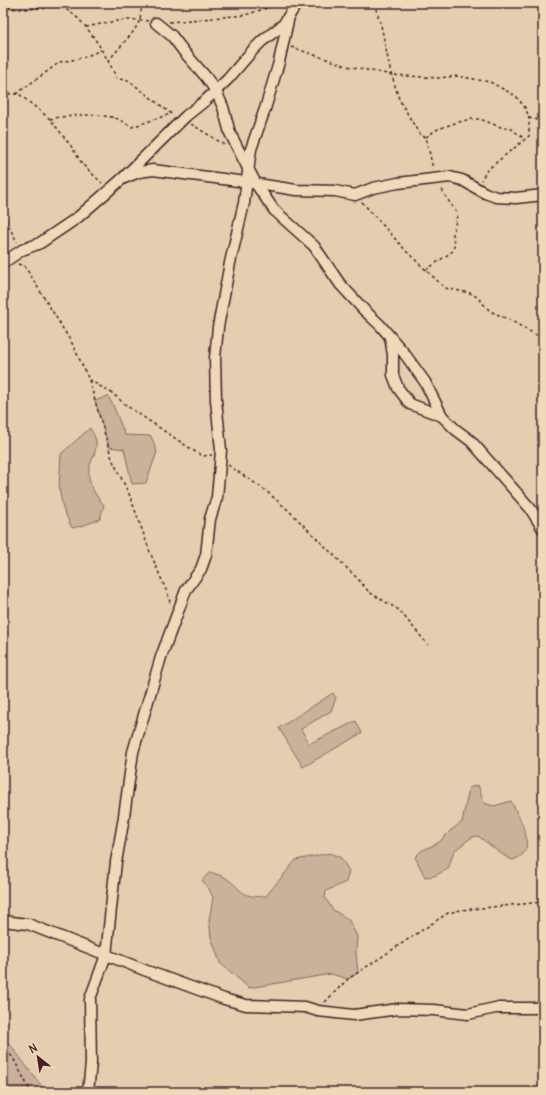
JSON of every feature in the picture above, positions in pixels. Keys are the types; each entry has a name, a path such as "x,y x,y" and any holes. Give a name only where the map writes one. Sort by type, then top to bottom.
{"street":[{"path":"6,261 22,250 40,243 77,218 122,179 181,116 216,91 262,41 277,30 289,16 297,3"},
{"path":"248,167 251,149 265,109 283,45 289,16"},
{"path":"156,23 172,36 216,91 223,108 230,134 248,167 251,183 274,210 314,246 340,284 390,337 425,382 442,416 455,429 471,441 530,508 543,530"},
{"path":"122,179 139,172 153,170 296,190 335,191 355,195 373,188 450,177 462,180 485,193 496,197 516,198 543,194"},
{"path":"88,1092 91,1063 90,999 106,955 116,862 133,752 161,657 174,621 186,590 201,569 206,556 210,519 217,497 220,460 215,358 218,327 230,263 244,202 251,183"},
{"path":"390,337 393,355 393,375 398,388 410,404 442,416"},
{"path":"3,921 28,924 147,971 224,999 246,1005 305,1008 354,1015 398,1008 468,1014 495,1008 543,1008"}],"path":[{"path":"3,10 13,3"},
{"path":"108,61 134,31 140,20 142,3"},
{"path":"86,27 126,19 156,23 245,15 279,3"},
{"path":"374,3 381,25 399,99 421,136 426,136 436,130 452,124 470,119 480,119 503,128 510,128 525,139"},
{"path":"7,8 23,9 59,7 73,14 86,27 108,61 117,79 128,80 171,114 181,116 197,129 228,148"},
{"path":"283,45 347,66 392,75 439,78 457,76 490,82 516,96 526,110 529,118 529,136 487,170 480,182 475,187"},
{"path":"16,94 60,62 82,58 101,50"},
{"path":"3,90 10,94 19,94 50,119 92,175 110,189"},
{"path":"50,119 63,116 83,115 115,118 132,127 171,114 181,116"},
{"path":"529,118 543,121"},
{"path":"426,136 437,179 457,216 453,234 453,251 426,270"},
{"path":"355,195 407,252 445,288 470,293 477,297 490,311 512,321 543,339"},
{"path":"3,215 22,250 24,266 73,345 89,380 112,459 130,496 150,552 169,597 174,621"},
{"path":"6,261 24,266"},
{"path":"89,380 112,393 126,406 197,453 204,456 214,455 265,490 283,505 370,592 399,610 428,644"},
{"path":"318,1011 348,979 448,913 461,910 543,902"},
{"path":"3,1046 14,1058 31,1092"}],"shaded area":[{"path":"108,396 125,435 151,436 157,452 146,483 132,484 124,449 109,447 95,401"},
{"path":"90,428 95,438 96,446 89,469 89,479 95,493 104,505 100,519 72,528 63,509 59,488 61,454"},
{"path":"333,693 336,698 331,711 301,729 309,744 356,721 362,733 303,767 279,728"},
{"path":"478,785 484,803 494,806 511,801 526,835 526,849 521,856 512,860 478,836 472,837 454,851 448,869 434,876 425,877 415,857 421,851 438,843 462,822 469,788"},
{"path":"330,853 341,858 349,871 346,882 326,891 325,898 333,910 348,919 357,936 356,953 358,973 348,979 331,974 249,988 220,963 211,937 209,920 213,898 202,880 210,872 226,878 247,895 258,897 266,896 296,860"},
{"path":"9,1043 46,1092 3,1092 3,1046"}]}
